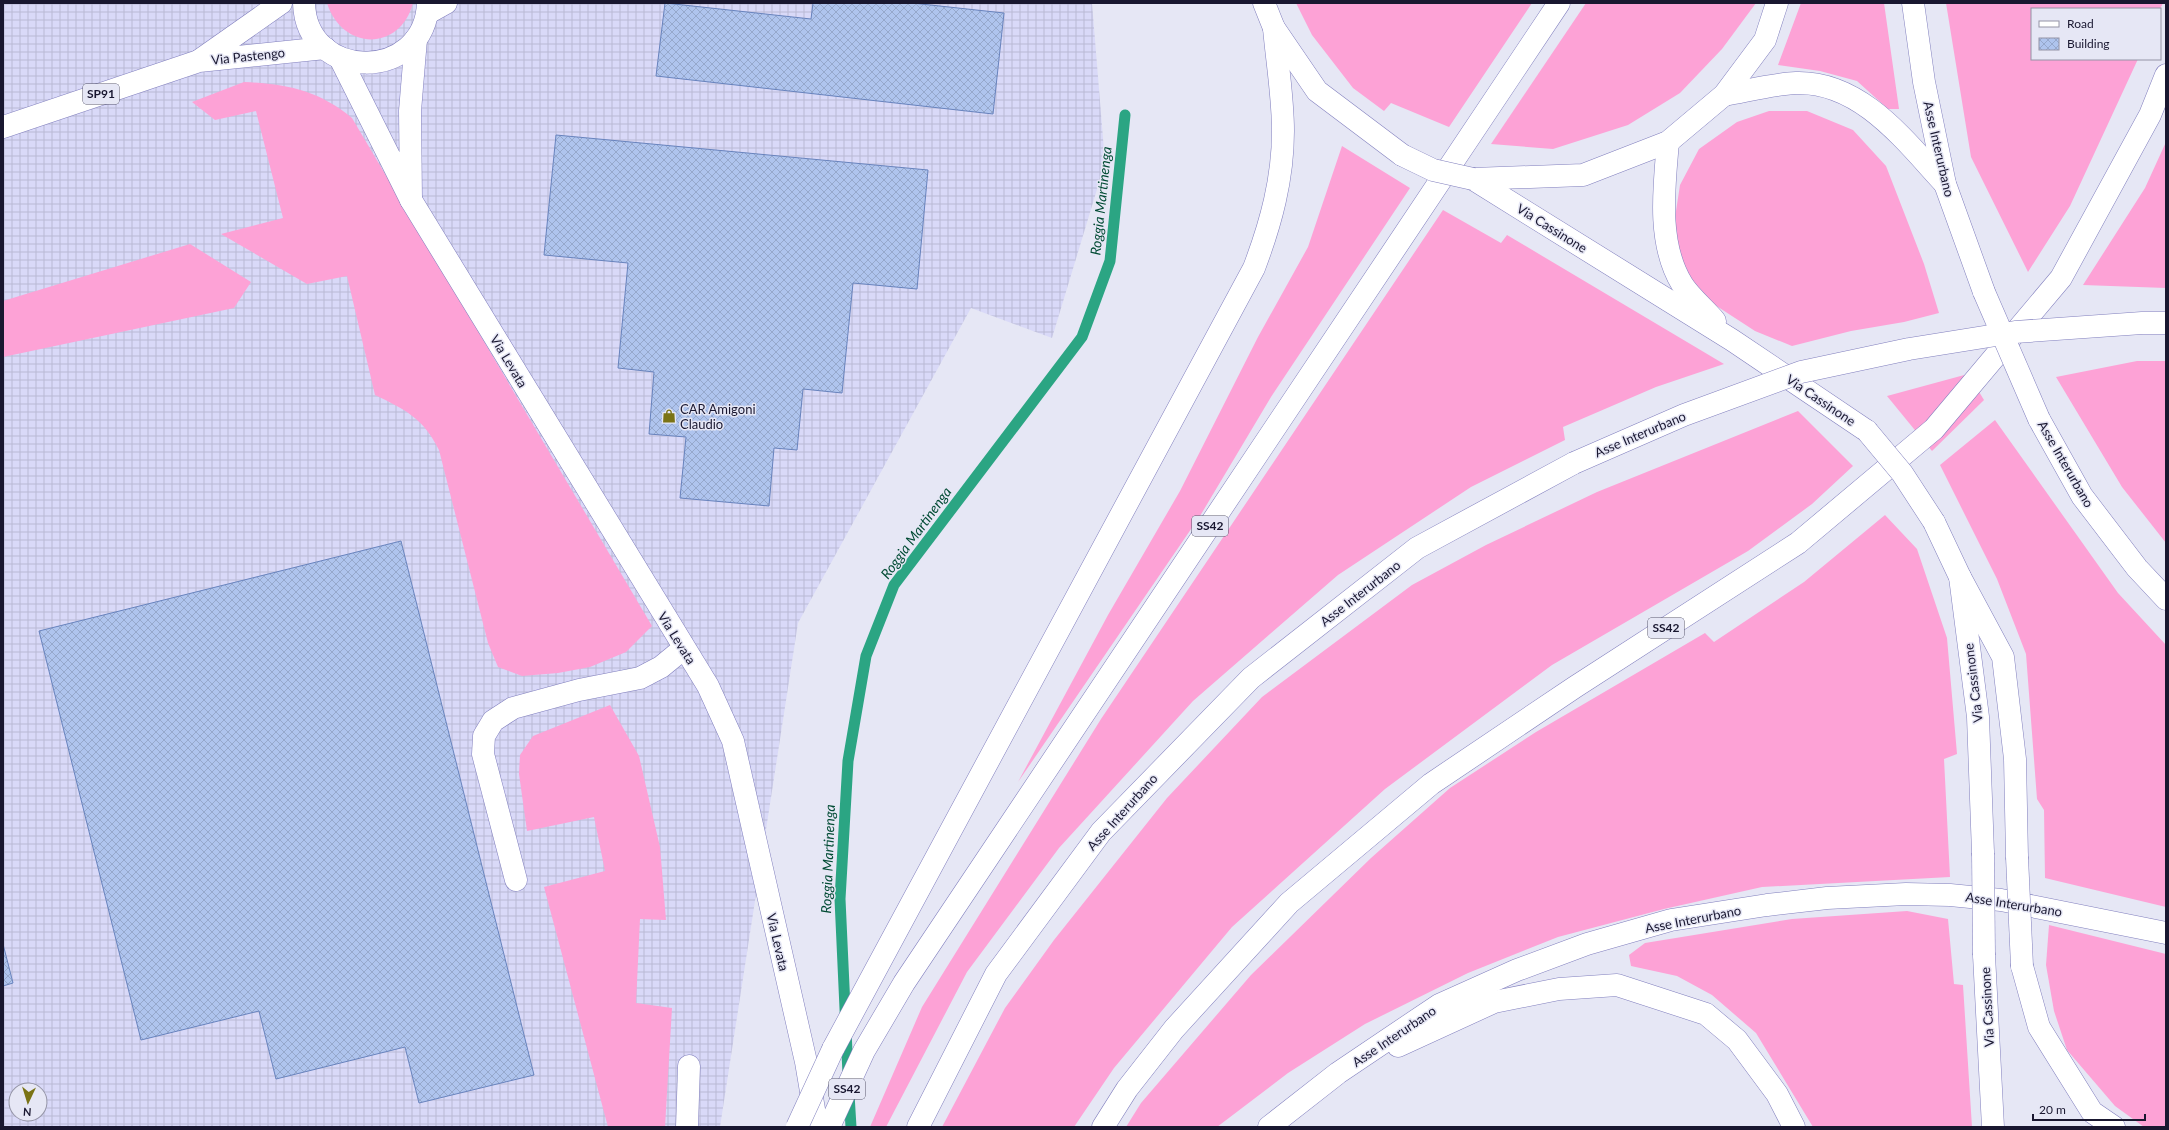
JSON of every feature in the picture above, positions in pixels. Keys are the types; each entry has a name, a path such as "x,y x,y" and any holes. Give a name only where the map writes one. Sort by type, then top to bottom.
{"main road":[{"name":"Via Pastengo","path":"199,61 281,3"},
{"name":"Via Levata","path":"304,3 308,24 315,37 333,53 411,200 708,686 733,741 806,1062 817,1127"},
{"name":"Via Cassinone","path":"1264,3 1274,28 1317,91 1402,154 1433,170 1473,179 1583,175 1668,142 1724,95 1765,40 1777,3"},
{"name":"SS42","path":"829,1127 864,1051 904,983 1559,3"},
{"name":"Asse Interurbano","path":"1913,3 1924,82 1945,184 1984,292 2039,419 2082,496 2137,568 2166,599"},
{"path":"333,53 357,63 373,63 390,59 404,51 416,39 434,6"},
{"path":"797,1127 833,1049 1254,268 1269,228 1278,190 1282,149 1282,104 1274,28"},
{"path":"411,200 410,112 416,39"},
{"name":"Via Pastengo","path":"199,61 333,53"},
{"name":"SP91","path":"3,127 199,61"},
{"name":"SS42","path":"1103,1127 1127,1089 1174,1029 1289,903 1425,789 1575,687 1798,543 1934,429 2060,278 2150,115 2166,75"},
{"path":"1724,95 1796,83 1830,87 1868,106 1945,184"},
{"name":"Via Cassinone","path":"1668,142 1664,197 1668,250 1682,284 1732,340"},
{"name":"Via Cassinone","path":"1473,179 1732,340 1867,431 1902,473 1934,522 1960,577 1978,717 1984,955 1994,1127"},
{"name":"Asse Interurbano","path":"918,1127 996,974 1101,832 1250,678 1417,548 1574,463 1684,415 1801,372 1909,349 2015,332 2142,323 2166,323"},
{"path":"1960,577 2003,657 2015,760 2016,856 2022,966 2039,1027 2092,1112 2114,1127"},
{"path":"516,880 483,754 484,736 493,721 513,708 579,690 640,678 661,667 684,649"},
{"name":"Asse Interurbano","path":"1269,1127 1338,1073 1439,1005 1517,970 1587,944 1671,920 1766,905 1827,898 1906,894 1950,895 2001,900 2166,933"},
{"path":"1338,1073 1494,1002 1559,989 1617,985 1706,1014 1737,1040 1776,1094 1794,1127"},
{"path":"687,1127 689,1066"}],"shaded area":[{"path":"3,3 1092,3 1105,163 1052,338 971,308 798,623 720,1127 3,1127"},
{"path":"327,3 413,3 406,19 396,30 384,37 371,39 357,37 345,30 334,19"},
{"path":"1296,3 1532,3 1449,127 1391,103 1384,111 1353,88 1312,35"},
{"path":"1586,3 1756,3 1722,49 1680,93 1628,125 1553,149 1491,144"},
{"path":"1801,3 1884,3 1899,109 1888,109 1857,81 1820,71 1778,65"},
{"path":"1946,3 2163,3 2160,8 2031,8 2031,60 2138,60 2070,206 2028,272 1971,157"},
{"path":"244,82 260,83 301,90 327,101 352,118 652,626 626,652 590,667 558,673 522,676 498,667 488,643 439,450 427,430 420,422 396,405 375,395 347,276 307,284 221,234 283,218 256,111 215,120 192,102"},
{"path":"1769,111 1807,111 1853,130 1886,166 1924,264 1939,313 1904,322 1851,331 1792,346 1755,331 1715,305 1686,275 1672,237 1680,185 1699,149 1737,122"},
{"path":"2166,142 2166,288 2083,285 2145,188"},
{"path":"1342,146 1410,188 1271,397 1200,516 1018,782 1108,615 1180,491 1258,337 1308,247"},
{"path":"1443,210 1501,243 1507,235 1724,364 1656,387 1563,427 1565,440 1471,487 1338,575 1193,701 1059,848 967,972 886,1127 870,1127 922,1007 1101,719"},
{"path":"190,244 251,282 234,308 3,357 3,301"},
{"path":"2137,361 2166,361 2166,543 2122,487 2056,377"},
{"path":"1968,374 1984,400 1932,451 1887,396"},
{"path":"1798,411 1853,466 1812,504 1748,551 1552,665 1385,789 1232,927 1114,1068 1074,1127 942,1127 1005,1008 1054,940 1167,798 1262,697 1412,585 1486,545 1597,492"},
{"path":"1995,420 2118,593 2166,645 2166,907 2045,878 2044,810 2037,799 2026,654 1997,579 1940,465"},
{"path":"1885,515 1917,549 1947,638 1957,754 1944,759 1950,877 1762,887 1664,909 1558,937 1468,973 1365,1024 1288,1073 1217,1127 1126,1127 1141,1103 1251,975 1371,858 1450,788 1536,732 1705,633 1714,642 1804,582"},
{"path":"610,705 639,756 660,847 666,920 640,919 636,1003 672,1008 665,1127 608,1127 544,887 605,871 594,817 527,831 519,774 520,755 533,736"},
{"path":"1907,911 1948,919 1954,984 1963,985 1972,1127 1813,1127 1756,1033 1712,995 1677,976 1631,966 1629,955 1645,943 1792,919"},
{"path":"2049,925 2166,954 2166,1127 2144,1127 2115,1106 2067,1050 2054,1011 2046,965"}],"building":[{"path":"665,3 811,19 813,3 912,3 1004,13 993,114 656,76"},
{"path":"556,135 928,170 917,289 853,283 842,393 803,389 797,450 774,448 769,506 680,498 686,437 649,434 654,372 618,368 628,263 544,255"},
{"path":"401,541 534,1075 419,1103 405,1047 276,1079 259,1011 141,1040 39,631"},
{"path":"3,944 13,983 3,986"}],"waterway":[{"name":"Roggia Martinenga","path":"848,1074 840,899 848,761 866,656 894,585 1082,337 1110,261 1125,115"},
{"name":"Roggia Martinenga","path":"849,1094 851,1127"}],"place":[{"name":"CAR Amigoni Claudio","path":"669,416"}]}
